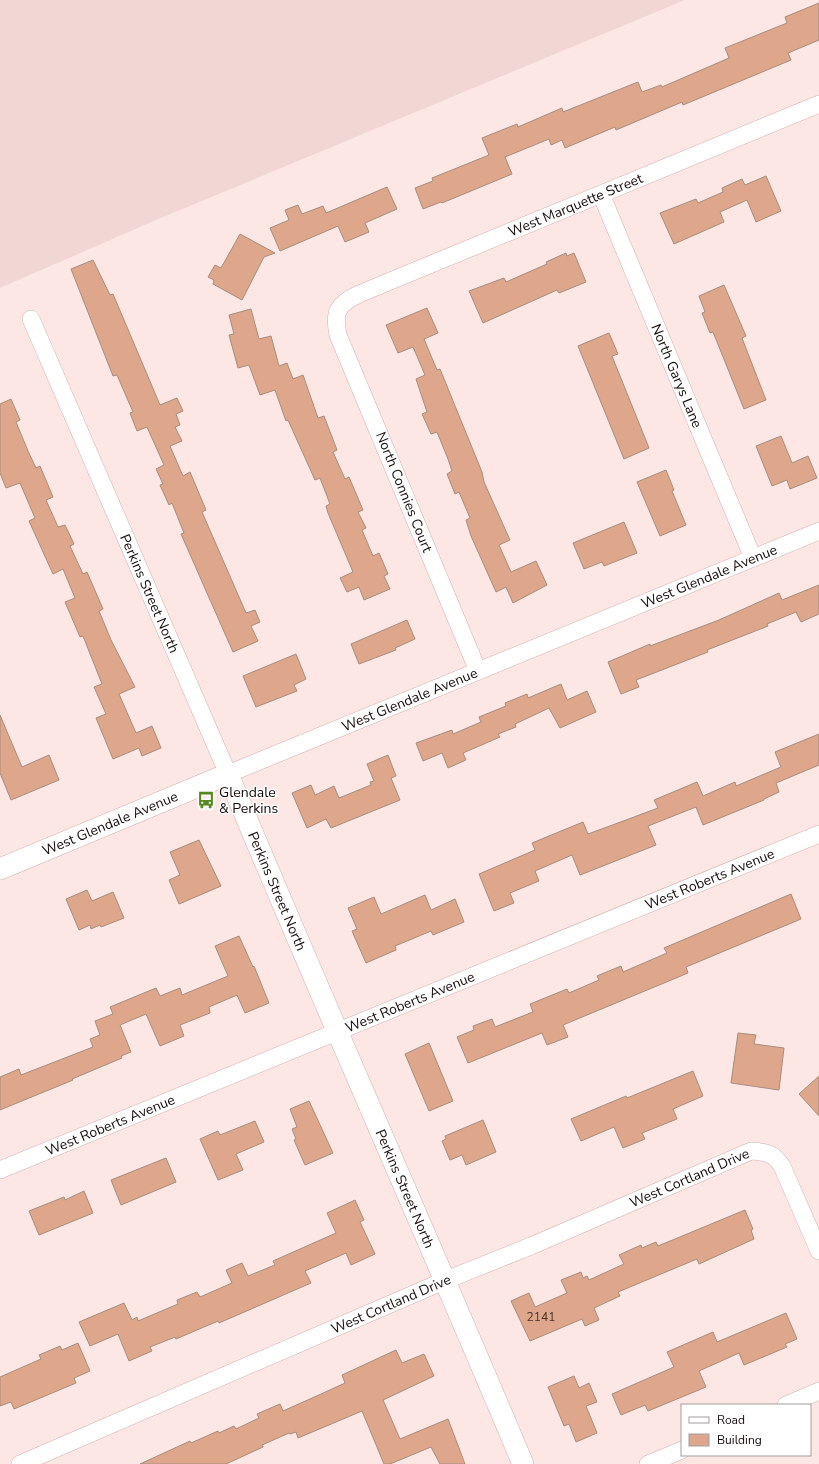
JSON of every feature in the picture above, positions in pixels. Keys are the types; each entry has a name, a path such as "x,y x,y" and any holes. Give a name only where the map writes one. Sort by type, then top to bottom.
{"street":[{"name":"West Marquette Street","path":"336,313 344,301 359,294 819,104"},
{"name":"North Garys Lane","path":"600,194 753,558"},
{"name":"North Connies Court","path":"336,313 335,323 338,335 478,671"},
{"name":"Perkins Street North","path":"31,319 228,774 337,1032 446,1280 523,1464"},
{"name":"West Glendale Avenue","path":"0,869 819,531"},
{"name":"West Roberts Avenue","path":"0,1170 819,834"},
{"name":"West Cortland Drive","path":"20,1464 446,1280 538,1243 751,1151 763,1152 775,1156 782,1166 819,1251"},
{"path":"788,1404 819,1391"},
{"path":"648,1464 681,1450"}],"shaded area":[{"path":"0,0 685,0 156,220 0,288"}],"building":[{"path":"819,3 819,40 788,53 791,60 683,105 682,102 616,130 615,127 565,148 562,140 551,145 549,139 505,157 512,174 442,203 441,202 423,209 415,188 433,181 432,178 489,155 482,138 517,124 518,127 562,108 563,112 638,82 642,92 661,85 662,87 729,58 725,48 787,23 785,17"},
{"path":"766,176 781,211 756,222 747,200 720,212 724,222 674,244 660,213 696,199 698,203 723,192 722,188 742,179 745,185"},
{"path":"387,187 397,209 365,223 369,232 345,242 338,226 280,251 270,228 289,220 285,210 298,205 302,214 323,206 326,213"},
{"path":"240,234 275,253 264,257 242,300 213,284 214,280 208,277 215,265 221,268"},
{"path":"566,253 567,256 574,253 586,282 559,293 557,290 483,323 469,291 504,278 506,282 547,264 546,262"},
{"path":"93,260 110,295 113,294 160,405 177,398 183,411 176,414 180,425 175,427 182,441 170,446 183,476 190,472 206,510 202,512 246,613 255,610 260,622 251,626 258,641 233,652 181,534 184,533 172,503 169,505 160,485 163,484 156,469 164,465 147,427 137,431 130,413 133,412 117,375 113,376 71,269"},
{"path":"724,285 746,336 742,338 766,400 744,409 713,332 710,333 702,313 705,312 699,296"},
{"path":"427,308 438,333 424,339 437,370 440,369 482,472 484,482 510,540 499,545 511,572 536,561 547,585 513,603 506,587 496,592 471,536 466,520 470,518 459,492 455,494 447,474 452,471 437,432 431,434 422,414 427,412 416,379 425,375 413,347 398,353 386,325"},
{"path":"251,309 259,339 271,336 279,366 287,363 293,379 303,375 318,418 324,416 337,450 333,452 345,479 349,477 363,510 358,512 366,528 362,530 373,556 379,553 388,574 384,576 390,589 364,600 359,587 347,592 340,578 353,572 328,513 326,506 330,504 320,478 315,480 288,420 286,421 275,390 260,395 249,365 238,368 229,335 234,334 229,315"},
{"path":"609,333 618,354 612,356 649,448 624,459 578,346"},
{"path":"11,399 20,420 16,422 28,451 36,468 40,466 53,497 46,500 58,527 65,525 74,544 70,546 83,574 87,572 103,609 99,611 111,640 135,687 119,694 136,733 152,726 161,748 142,756 139,748 113,759 96,718 106,714 94,687 102,684 83,636 80,637 65,602 75,598 63,569 53,574 29,521 35,518 20,483 6,488 0,473 0,404"},
{"path":"781,436 792,463 808,456 817,478 790,489 787,480 772,486 756,446"},
{"path":"666,470 674,490 672,491 686,525 660,536 637,482"},
{"path":"624,522 637,553 604,566 602,562 584,569 573,543"},
{"path":"819,585 819,614 801,622 796,612 767,624 768,626 707,650 708,652 636,680 639,687 621,694 608,662 650,644 650,646 719,620 779,593 782,600"},
{"path":"407,620 415,639 395,648 396,650 359,664 351,644"},
{"path":"296,654 306,679 294,685 297,691 256,707 243,676"},
{"path":"561,684 567,700 587,691 596,712 560,728 549,708 515,724 516,727 498,734 500,737 463,753 466,760 448,768 442,753 423,761 416,743 452,730 453,734 481,722 479,717 506,706 505,703 527,694 528,698"},
{"path":"0,715 22,767 49,755 59,780 11,800 0,773"},
{"path":"819,734 819,765 776,783 779,792 764,800 703,825 696,807 648,826 656,845 580,875 572,855 535,871 539,881 510,893 514,903 494,911 479,874 535,850 532,843 583,822 588,834 626,820 658,808 654,800 697,782 703,796 735,782 736,786 781,767 775,752"},
{"path":"388,755 396,776 391,778 400,800 331,828 326,819 307,828 292,793 311,785 315,795 334,786 339,798 371,785 370,782 374,781 367,764"},
{"path":"199,840 221,886 179,904 169,880 180,875 170,852"},
{"path":"87,890 92,901 113,892 124,918 101,927 100,925 91,929 90,925 79,930 66,899"},
{"path":"791,894 801,919 686,967 688,973 563,1025 568,1037 547,1045 542,1033 468,1063 457,1037 474,1030 473,1026 492,1019 495,1027 533,1012 530,1004 567,989 569,993 599,980 597,976 621,966 623,972 667,953 664,948"},
{"path":"425,895 431,910 455,899 464,922 433,935 431,931 395,946 396,950 366,963 352,931 357,929 348,908 374,897 381,914"},
{"path":"239,936 253,967 254,966 269,1003 245,1013 237,995 209,1007 210,1013 180,1025 184,1036 160,1046 146,1014 120,1025 131,1052 121,1056 122,1058 0,1110 0,1077 19,1069 21,1075 93,1047 90,1039 100,1035 95,1021 113,1014 110,1007 156,988 160,996 180,988 182,995 228,976 215,946"},
{"path":"738,1033 756,1035 754,1044 784,1048 779,1090 731,1083"},
{"path":"429,1043 453,1101 429,1111 405,1054"},
{"path":"693,1071 703,1096 673,1109 677,1119 642,1133 645,1139 623,1148 614,1127 581,1141 571,1119 626,1096 627,1098"},
{"path":"819,1076 819,1116 799,1094"},
{"path":"309,1101 333,1153 305,1165 294,1140 296,1139 292,1129 297,1127 290,1109"},
{"path":"483,1120 496,1152 466,1165 462,1155 450,1160 442,1141 446,1139 445,1136"},
{"path":"255,1121 264,1142 236,1154 243,1170 218,1180 200,1139 218,1131 220,1135"},
{"path":"166,1158 176,1182 121,1205 111,1180"},
{"path":"84,1191 93,1213 39,1235 29,1211 64,1197 65,1200"},
{"path":"355,1200 364,1220 360,1222 375,1254 351,1265 346,1253 305,1271 311,1283 219,1323 218,1321 176,1339 175,1337 150,1347 152,1351 129,1361 118,1334 90,1346 79,1322 124,1303 132,1320 137,1317 138,1321 178,1304 177,1300 197,1292 200,1297 232,1283 226,1270 242,1263 248,1276 275,1265 273,1261 336,1233 327,1213"},
{"path":"745,1210 753,1229 751,1230 754,1239 699,1264 697,1259 618,1292 620,1296 594,1308 599,1320 585,1326 582,1319 530,1341 511,1301 529,1293 535,1307 567,1293 561,1280 581,1272 583,1278 587,1276 589,1280 624,1264 619,1255 641,1245 642,1248 656,1242 658,1246"},
{"path":"786,1313 797,1339 785,1344 787,1347 744,1365 739,1353 699,1371 706,1387 648,1411 645,1405 621,1415 612,1394 674,1367 667,1352 713,1332 717,1342"},
{"path":"78,1343 90,1371 74,1378 76,1383 14,1409 11,1402 0,1406 0,1377 41,1359 39,1355 60,1346 62,1350"},
{"path":"396,1350 402,1363 424,1354 434,1376 383,1400 400,1439 448,1419 465,1464 440,1464 431,1447 390,1464 384,1464 362,1411 298,1438 296,1432 289,1433 226,1464 140,1464 190,1441 191,1443 218,1431 219,1433 234,1426 236,1429 259,1418 257,1414 280,1404 283,1411 345,1383 342,1375"},
{"path":"574,1376 579,1388 589,1383 597,1402 586,1406 597,1433 576,1442 569,1424 564,1426 548,1387"}],"place":[{"name":"Glendale & Perkins","path":"206,800"}]}
